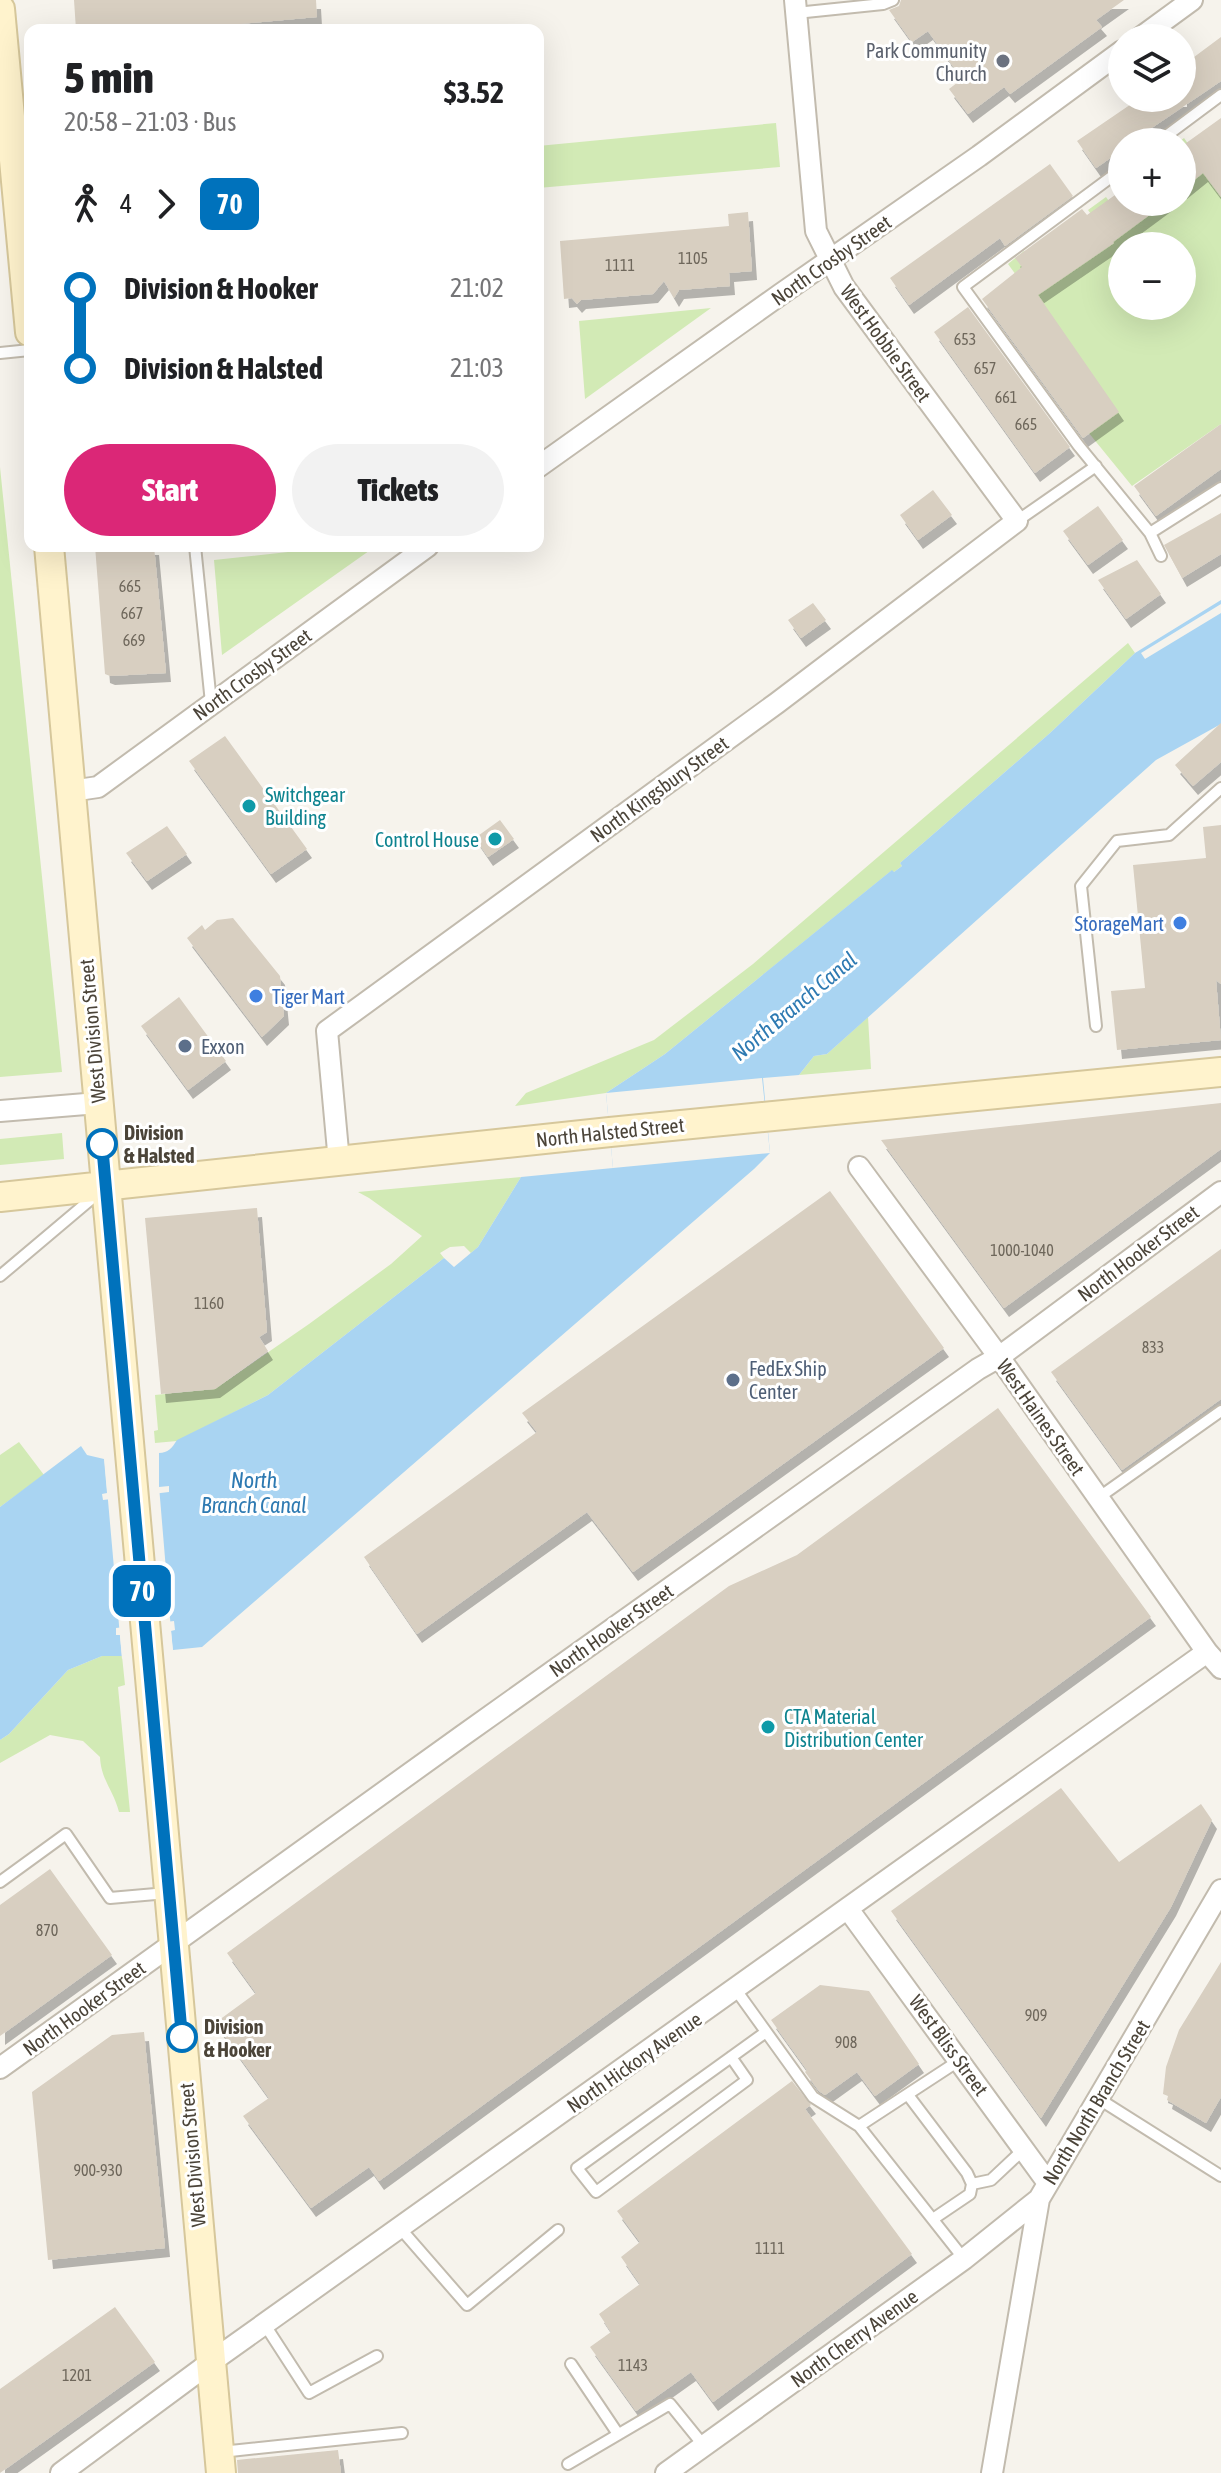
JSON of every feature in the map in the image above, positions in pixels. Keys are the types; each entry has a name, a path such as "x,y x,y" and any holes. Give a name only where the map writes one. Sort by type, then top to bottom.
{"main road":[{"path":"0,9 24,221"},
{"name":"West Division Street","path":"50,552 220,2462"},
{"name":"North Halsted Street","path":"0,1197 766,1116 1221,1072"}],"street":[{"path":"1159,24 1192,0"},
{"name":"West Hobbie Street","path":"795,7 816,231 844,287 1017,521"},
{"name":"North Crosby Street","path":"544,463 1108,61"},
{"name":"North Kingsbury Street","path":"339,1162 327,1031 777,703 1017,521"},
{"name":"North Crosby Street","path":"71,791 98,787 418,552"},
{"path":"0,1111 98,1103"},
{"name":"West Haines Street","path":"859,1167 999,1357 1214,1660"},
{"name":"North Hooker Street","path":"0,2068 999,1357 1221,1192"},
{"name":"North Hickory Avenue","path":"61,2473 211,2362 848,1909 1214,1660"},
{"name":"North North Branch Street","path":"992,2473 1043,2191 1221,1890"},
{"name":"West Bliss Street","path":"848,1909 1024,2149 1043,2191"},
{"name":"North Cherry Avenue","path":"666,2473 964,2259 1043,2191"}],"lane":[{"path":"795,7 883,4 893,0"},
{"path":"1177,128 1220,97"},
{"path":"1108,179 963,287 1096,466 1150,533 1161,556"},
{"path":"0,353 24,351"},
{"name":"North Kingsbury Street","path":"1017,521 1096,466"},
{"path":"1150,533 1221,488"},
{"path":"196,552 211,704"},
{"path":"1096,1026 1081,886 1117,841 1169,835 1221,788"},
{"path":"0,1276 106,1187"},
{"path":"1098,1498 1221,1411"},
{"path":"0,1882 66,1834 110,1898 169,1893"},
{"path":"736,1990 813,2097 859,2126 964,2259"},
{"path":"731,2057 747,2080 596,2192 577,2168 731,2057 766,2032"},
{"path":"859,2126 960,2060"},
{"path":"908,2095 972,2184 970,2194 933,2219"},
{"path":"1099,2099 1221,2176"},
{"path":"972,2184 991,2180 1024,2149"},
{"path":"400,2228 467,2305 558,2230"},
{"path":"265,2325 309,2393 377,2356"},
{"path":"571,2364 618,2434"},
{"path":"568,2464 670,2404 704,2446"},
{"path":"220,2462 402,2433"}],"green space":[{"path":"776,123 780,167 544,187 544,145"},
{"path":"1196,155 1221,191 1221,424 1132,486 1088,432 1115,411 1008,264 1024,251 1048,285 1108,246 1108,320 1196,320 1196,232 1108,232 1108,238 1088,210 1106,197 1108,216 1120,216 1129,229 1148,216 1196,216"},
{"path":"711,308 585,399 579,321"},
{"path":"0,467 62,1072 0,1077"},
{"path":"287,552 368,552 222,655 214,560"},
{"path":"1128,643 1135,653 1050,733 900,863 902,866 891,871 665,1054 606,1093 515,1106 526,1093 654,1040 753,964"},
{"path":"868,1017 871,1069 799,1075 814,1056 827,1054"},
{"path":"62,1133 64,1159 0,1165 0,1139"},
{"path":"521,1177 478,1247 471,1253 464,1246 450,1247 440,1253 444,1258 268,1395 177,1441 155,1443 154,1431 158,1430 155,1395 215,1389 391,1264 422,1236 358,1192"},
{"path":"19,1442 44,1475 0,1507 0,1455"},
{"path":"102,1656 122,1656 125,1685 118,1687 130,1812 119,1812 100,1757 83,1741 50,1735 0,1763 0,1740 68,1670"}],"water":[{"name":"North Branch Canal","path":"1221,600 1221,724 1156,760 827,1054 814,1056 799,1075 763,1078 770,1153 754,1169 202,1647 173,1650 171,1631 175,1630 174,1621 116,1628 116,1635 120,1635 122,1656 102,1656 68,1670 0,1740 0,1507 81,1446 87,1455 104,1459 107,1493 102,1494 103,1500 169,1492 169,1486 159,1487 159,1453 170,1450 177,1440 268,1395 444,1258 454,1267 478,1247 521,1177 613,1168 606,1093 665,1054 892,870 894,872 902,866 900,863 1050,733 1135,653"}],"pier":[{"path":"1221,604 1221,613 1145,659 1141,653"},
{"path":"762,1078 770,1153 613,1168 606,1093"},
{"path":"156,1450 173,1654 169,1650 167,1631 170,1626 121,1631 126,1656 122,1659 104,1455 108,1459 111,1495 156,1490 153,1466"}],"building":[{"path":"74,0 316,0 317,17 239,24 76,24"},
{"name":"Park Community Church","path":"901,0 1124,0 1096,20 1102,27 1010,94 1004,87 968,114 949,89 962,79 928,31 912,42 889,10 899,6"},
{"path":"1221,37 1221,81 1196,98 1196,56"},
{"path":"1119,112 1175,112 1152,128 1108,128 1108,160 1096,168 1077,141"},
{"path":"1221,118 1221,197 1203,173 1196,179 1196,136"},
{"path":"1050,164 1073,196 1005,246 1000,238 909,305 890,278"},
{"path":"1108,200 1108,216 1148,216 1126,232 1108,232 1108,247 1038,295 1119,412 1083,438 982,299 1022,267 1015,258 1082,209 1087,215"},
{"path":"748,212 752,271 729,273 730,286 679,290 674,298 664,281 653,294 581,300 577,304 572,298 564,299 560,241 729,226 728,214"},
{"path":"968,307 1070,447 1035,473 934,332"},
{"path":"1221,424 1221,469 1156,516 1134,486"},
{"path":"933,490 952,515 918,540 900,515"},
{"path":"1098,506 1123,540 1088,565 1063,531"},
{"path":"1221,513 1221,554 1182,578 1164,545"},
{"path":"95,552 155,552 166,673 105,674"},
{"path":"1137,560 1161,594 1126,619 1098,580"},
{"path":"813,603 826,620 801,638 788,620"},
{"path":"1221,723 1221,762 1193,786 1175,765"},
{"name":"Switchgear Building","path":"225,736 307,849 271,874 189,761"},
{"name":"Control House","path":"500,820 514,839 488,857 475,838"},
{"name":"StorageMart","path":"1221,825 1221,984 1216,980 1221,1040 1117,1050 1111,991 1145,988 1133,865 1206,858 1203,827"},
{"path":"167,826 187,854 147,881 126,853"},
{"name":"Tiger Mart","path":"233,918 280,976 284,1016 262,1037 187,938 202,925 205,930 217,920"},
{"name":"Exxon","path":"179,997 226,1061 188,1090 141,1026"},
{"path":"1221,1103 1221,1149 1004,1308 881,1140"},
{"name":"FedEx Ship Center","path":"830,1191 944,1348 633,1572 587,1512 417,1634 364,1557 537,1432 522,1413"},
{"path":"257,1208 267,1332 259,1337 268,1351 215,1389 161,1394 145,1218"},
{"path":"1221,1249 1221,1399 1122,1470 1051,1372"},
{"name":"CTA Material Distribution Center","path":"998,1408 1151,1617 379,2181 369,2167 311,2208 243,2116 269,2098 215,2023 256,1993 227,1953 729,1586 797,1555"},
{"path":"1061,1788 1119,1862 1201,1804 1212,1820 1171,1907 1041,2118 891,1911"},
{"path":"50,1869 112,1955 0,2036 0,1905"},
{"path":"1221,1962 1221,2097 1206,2123 1167,2100 1168,2096 1163,2094 1166,2067 1179,2030"},
{"path":"820,1985 869,1991 919,2064 875,2096 857,2072 825,2095 819,2091 771,2020"},
{"path":"144,2032 165,2248 48,2260 32,2092 112,2035"},
{"path":"792,2081 811,2105 805,2109 912,2254 713,2402 691,2372 636,2411 590,2347 611,2332 599,2314 640,2284 621,2257 640,2242 617,2211"},
{"path":"115,2307 155,2362 0,2473 0,2389"},
{"path":"338,2450 341,2473 238,2473 237,2460"}],"bus line":[{"name":"70","path":"102,1144 182,2037"}],"place":[{"name":"Park Community Church","path":"1003,61"},
{"name":"Switchgear Building","path":"249,806"},
{"name":"Control House","path":"495,839"},
{"name":"StorageMart","path":"1180,923"},
{"name":"Tiger Mart","path":"256,996"},
{"name":"Exxon","path":"185,1046"},
{"name":"Division & Halsted","path":"102,1144"},
{"name":"FedEx Ship Center","path":"733,1380"},
{"name":"CTA Material Distribution Center","path":"768,1727"},
{"name":"Division & Hooker","path":"182,2037"}]}
